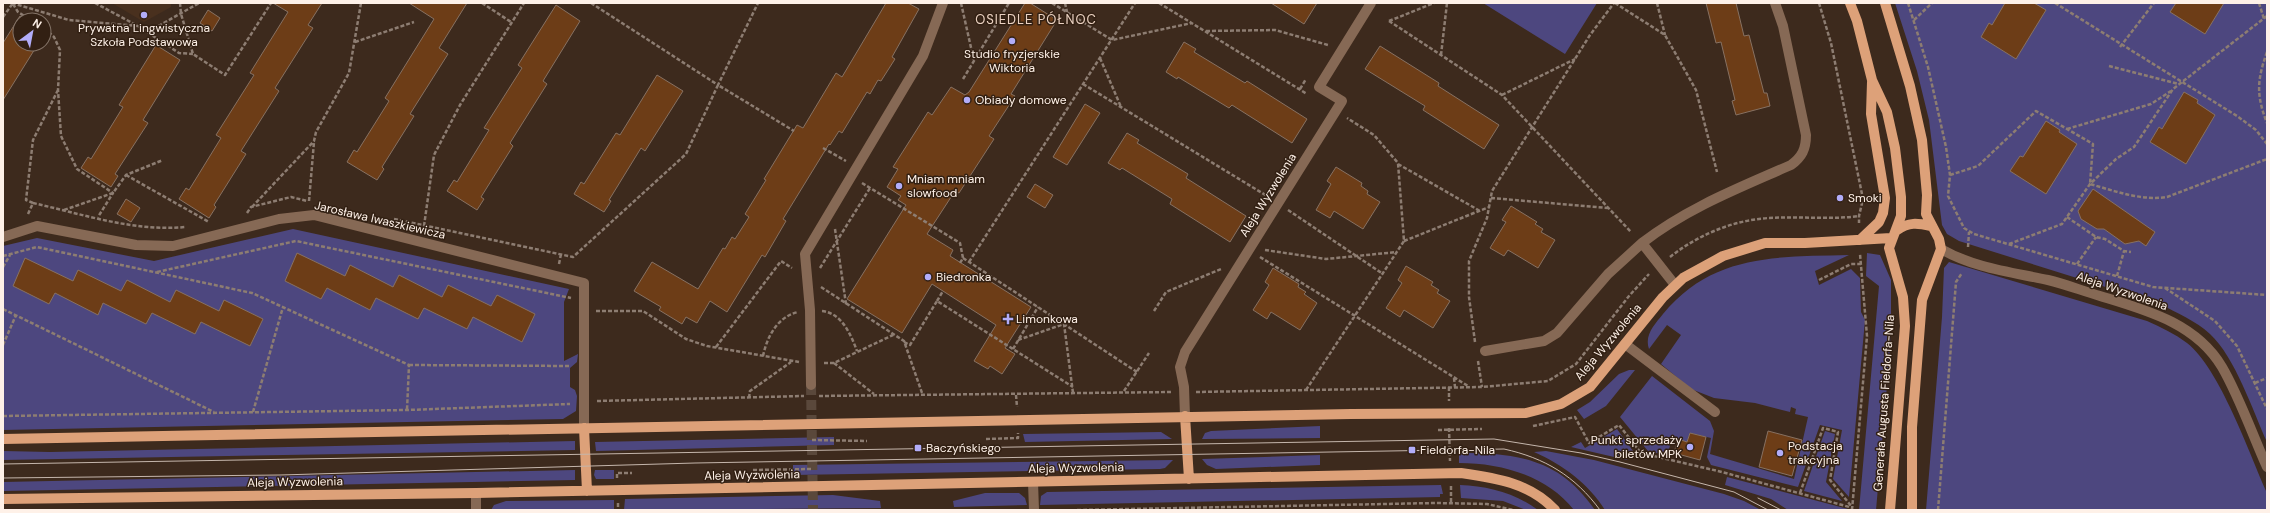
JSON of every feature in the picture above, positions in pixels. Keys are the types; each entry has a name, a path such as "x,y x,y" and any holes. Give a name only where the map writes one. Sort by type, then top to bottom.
{"main road":[{"name":"Generała Augusta Fieldorfa-Nila","path":"1850,3 1857,21 1872,80 1887,112 1895,148 1901,197 1901,216 1889,248 1904,297 1905,326 1890,510"},
{"path":"1885,3 1910,86 1922,140 1927,195 1926,214 1939,239 1941,249 1922,300 1912,427 1912,510"},
{"path":"1860,240 1879,222 1883,213 1885,198 1871,114 1872,80"},
{"path":"1894,234 1905,224 1915,222 1931,226"},
{"name":"Aleja Wyzwolenia","path":"3,439 1185,416 1526,413 1561,404 1590,387 1663,297 1675,285 1683,278 1723,256 1765,243 1805,243 1860,240 1894,234"},
{"path":"1185,416 1189,479"},
{"path":"584,428 587,491"},
{"name":"Aleja Wyzwolenia","path":"3,500 587,491 1461,473 1490,477 1515,484 1536,493 1555,510"}],"street":[{"path":"811,386 810,279 805,254 923,56 943,3"},
{"path":"1335,111 1342,101 1319,87 1371,3"},
{"path":"1480,352 1544,341 1557,333 1608,274 1642,243 1679,217 1703,204 1791,165 1800,158 1806,146 1806,135 1783,26 1775,3"},
{"name":"Aleja Wyzwolenia","path":"1185,416 1184,386 1180,367 1185,352 1335,111"},
{"name":"Jarosława Iwaszkiewicza","path":"3,237 38,226 136,245 173,246 279,219 314,216 584,283 584,428"},
{"path":"1642,243 1675,285"},
{"name":"Aleja Wyzwolenia","path":"1941,249 1959,258 2002,271 2049,280 2145,310 2175,323 2193,335 2222,368 2267,467"},
{"path":"1625,344 1715,412"},
{"path":"1033,482 1034,510"},
{"path":"476,493 476,510"}],"path":[{"path":"12,3 69,20 138,26"},
{"path":"3,17 12,3"},
{"path":"12,3 18,12"},
{"path":"95,3 138,26 179,53 193,54 225,75 271,3"},
{"path":"180,3 181,14 193,54"},
{"path":"148,32 199,3"},
{"path":"309,201 316,132 349,73 361,3"},
{"path":"482,3 511,22"},
{"path":"424,226 434,155 460,105 524,3"},
{"path":"591,3 718,85 794,131"},
{"path":"388,218 573,257 686,154 758,3"},
{"path":"961,3 974,61"},
{"path":"963,79 1009,3"},
{"path":"1052,3 1112,40 1192,23"},
{"path":"1065,3 1067,12"},
{"path":"969,262 1135,3"},
{"path":"1159,3 1312,96"},
{"path":"1434,3 1389,22 1502,96 1631,232"},
{"path":"1441,55 1447,3"},
{"path":"1482,386 1480,352 1469,297 1469,261 1489,207 1492,191 1575,59 1614,3 1665,35"},
{"path":"1657,3 1665,35 1696,90 1717,172"},
{"path":"1819,3 1831,44 1863,199 1859,216 1860,228"},
{"path":"1908,3 1940,115 1950,175 1948,196 1964,228 2009,244 2153,287 2267,295"},
{"path":"1914,20 1932,3"},
{"path":"2055,3 2256,130 2267,144"},
{"path":"2121,46 2154,3"},
{"path":"2259,3 2264,19"},
{"path":"2067,129 2151,104 2173,89 2267,16"},
{"path":"355,42 414,22"},
{"path":"1205,31 1274,30 1328,45 1332,39"},
{"path":"52,34 60,50 58,90 61,136 77,169 113,193"},
{"path":"2267,52 2259,78 2258,95 2267,123"},
{"path":"1100,58 1121,107"},
{"path":"1502,96 1575,59"},
{"path":"2109,66 2179,84"},
{"path":"1083,84 1278,203 1383,274"},
{"path":"2009,244 2062,224 2090,184 2116,159 2134,147 2173,89"},
{"path":"58,90 33,140 26,200 63,210 156,229 191,227"},
{"path":"1335,111 1374,135 1398,164 1480,211"},
{"path":"1950,175 1978,166 2036,111 2093,144 2094,159 2090,184"},
{"path":"245,217 251,207 314,141"},
{"path":"823,148 856,167"},
{"path":"2090,184 2153,199 2184,191 2267,158"},
{"path":"98,217 126,175 163,160"},
{"path":"1398,164 1404,241"},
{"path":"126,175 213,225 206,225"},
{"path":"851,176 960,243 963,258 960,263"},
{"path":"810,279 870,188"},
{"path":"63,210 113,193"},
{"path":"251,207 291,198 316,203"},
{"path":"1491,198 1608,208"},
{"path":"26,219 33,203"},
{"path":"1306,390 1404,241 1489,207"},
{"path":"830,211 838,238 846,304"},
{"path":"1666,260 1707,235 1747,221 1769,218 1859,216"},
{"path":"2067,217 2096,237 2105,239 2124,251 2131,252"},
{"path":"1967,249 1969,231"},
{"path":"2077,264 2096,237"},
{"path":"155,272 296,241 584,306 643,311 686,339 716,347 791,362 750,392 749,398"},
{"path":"3,256 37,247 252,293 409,365 584,366"},
{"path":"1397,252 1326,259 1262,250 1258,256 1468,387"},
{"path":"2117,276 2124,251"},
{"path":"1852,509 1867,336 1860,253"},
{"path":"3,266 10,254"},
{"path":"963,258 1137,372"},
{"path":"716,347 781,261 910,345 943,290"},
{"path":"1154,311 1166,292 1233,264 1238,267"},
{"path":"1819,280 1852,264 1861,264"},
{"path":"1938,510 1956,282 1963,269"},
{"path":"1195,392 1468,387 1548,381 1564,373 1588,352 1629,296 1648,275"},
{"path":"2166,288 2215,321 2237,346 2267,409"},
{"path":"937,301 1073,387"},
{"path":"253,412 283,307"},
{"path":"1013,349 1038,307"},
{"path":"3,308 215,412"},
{"path":"3,345 16,315"},
{"path":"1018,340 1064,324"},
{"path":"1064,324 1073,393"},
{"path":"874,394 834,363 893,334"},
{"path":"904,342 922,393"},
{"path":"1124,391 1149,353"},
{"path":"407,410 409,365"},
{"path":"1454,378 1455,387"},
{"path":"2255,384 2267,378"},
{"path":"1449,387 1449,406"},
{"path":"593,401 922,393 1016,395 1124,391 1177,392"},
{"path":"1016,395 1018,412"},
{"path":"3,416 407,410 577,404"},
{"path":"1528,427 1539,426 1575,417 1589,442 1619,425 1641,453 1800,493 1852,509"},
{"path":"1450,424 1450,452"},
{"path":"1438,430 1489,428"},
{"path":"1800,493 1823,428 1838,432 1830,480 1852,509"},
{"path":"986,439 1018,438 1018,432"},
{"path":"812,440 867,441"},
{"path":"753,470 812,469"},
{"path":"618,481 617,474 632,473"},
{"path":"1451,484 1451,503"},
{"path":"1077,510 1451,503 1487,504 1514,510"}],"shaded area":[{"name":"Prywatna Lingwistyczna Szkoła Podstawowa","path":"112,3 171,3 171,7 144,22"},
{"path":"1483,3 1597,3 1565,54"},
{"path":"1895,3 2267,3 2267,442 2243,385 2227,356 2210,334 2199,325 2160,304 1959,241 1947,234 1942,225 1929,120 1917,71"},
{"path":"293,229 569,289 564,302 564,361 578,354 577,362 570,368 570,387 575,390 577,396 576,411 563,419 3,430 3,246 37,238 154,261"},
{"path":"1867,253 1880,255 1891,280 1891,340 1876,510 1859,510 1879,286 1866,276"},
{"path":"1849,255 1815,271 1819,285 1851,269 1860,278 1861,312 1865,320 1849,497 1833,479 1842,430 1820,425 1798,487 1711,465 1707,457 1711,438 1690,433 1687,442 1672,438 1668,453 1665,455 1648,451 1620,417 1652,376 1710,421 1714,431 1710,454 1794,479 1808,417 1795,414 1796,409 1791,407 1790,412 1755,403 1714,398 1691,389 1661,364 1681,335 1667,325 1649,349 1649,334 1663,314 1682,294 1703,279 1725,269 1748,262 1772,258"},
{"path":"1949,262 2147,321 2168,331 2187,343 2199,355 2211,372 2233,413 2267,493 2267,510 1926,510 1942,317 1944,268"},
{"path":"1629,370 1635,370 1606,406 1584,419 1577,410 1590,402 1619,374"},
{"path":"1320,426 1320,438 1202,439 1205,433 1211,431"},
{"path":"1617,429 1633,451 1628,455 1627,460 1571,447 1581,442 1585,448"},
{"path":"1825,431 1835,434 1826,482 1842,501 1804,491"},
{"path":"1161,432 1172,439 1025,442 1023,434"},
{"path":"834,437 834,445 596,451 595,442"},
{"path":"575,441 575,450 3,460 3,451 50,452"},
{"path":"1546,451 1594,460 1724,494 1744,501 1761,510 1605,510 1583,483 1565,469 1534,452"},
{"path":"1459,453 1480,453 1518,457 1535,462 1551,469 1567,479 1595,510 1574,510 1551,488 1522,474 1491,466 1459,463"},
{"path":"1320,455 1320,465 1216,469 1207,465 1202,459"},
{"path":"1173,460 1165,468 1160,469 793,475 793,465"},
{"path":"575,470 575,480 3,491 3,482"},
{"path":"595,470 614,470 614,479 596,479 594,475"},
{"path":"1727,477 1848,510 1788,510 1771,499 1725,485"},
{"path":"1441,485 1443,494 1440,494 1440,497 1040,505 1041,496 1047,492"},
{"path":"1460,485 1481,487 1511,495 1538,510 1526,510 1503,501 1461,498"},
{"path":"985,493 1019,493 1025,498 1027,505 954,507 953,501"},
{"path":"833,495 880,501 881,508 624,510 625,499"},
{"path":"614,500 614,510 491,510 494,505 506,501"}],"building":[{"path":"273,3 322,3 308,25 313,28 275,88 279,91 241,151 246,154 214,205 216,207 209,218 179,199 186,188 189,190 221,138 216,135 254,75 250,73 288,12"},
{"path":"409,3 467,3 439,48 448,54 410,114 414,116 382,167 384,169 377,180 347,162 354,150 357,152 389,101 385,98 434,19"},
{"path":"886,3 908,3 919,9 892,57 895,59 881,81 878,80 870,94 867,92 842,133 839,131 830,145 829,144 783,219 786,221 765,257 762,255 727,312 710,301 697,323 686,317 682,324 659,310 661,307 634,291 652,262 698,289 723,248 725,249 732,237 735,239 749,217 745,214 766,180 764,179 797,125 803,128 836,73 842,77"},
{"path":"1025,3 1030,3 1057,20 1011,94 1015,96 989,136 994,139 959,193 955,191 927,234 953,250 950,256 1031,307 1005,348 1015,354 1002,374 990,366 988,369 974,361 996,325 932,284 902,333 847,299 906,205 898,200 901,196 887,187 898,169 893,167 928,112 932,115 951,87 965,95 969,92"},
{"path":"1271,3 1317,3 1304,24"},
{"path":"1706,3 1736,3 1744,36 1749,35 1764,93 1767,93 1770,106 1736,115 1732,101 1735,100 1721,42 1716,43"},
{"path":"2005,3 2034,3 2046,10 2016,59 1981,37 1989,23 1992,25"},
{"path":"2176,3 2224,3 2205,34 2170,12"},
{"path":"556,5 580,21 543,81 547,84 510,143 513,146 481,197 484,199 477,210 447,191 454,180 457,182 489,130 484,128 522,68 518,65"},
{"path":"208,10 220,18 212,31 200,23"},
{"path":"12,29 12,52 33,52 3,100 3,43"},
{"path":"1184,42 1196,49 1194,52 1245,83 1247,81 1307,119 1292,143 1232,105 1229,108 1178,77 1177,79 1166,72"},
{"path":"156,45 180,60 143,120 148,123 115,174 118,176 111,187 81,168 88,157 91,159 123,107 119,105"},
{"path":"1380,46 1439,83 1438,86 1499,125 1484,149 1423,110 1425,106 1365,69"},
{"path":"657,75 683,91 645,151 641,148 609,200 611,201 604,212 574,194 581,182 584,184 616,133 620,135"},
{"path":"2184,92 2198,100 2197,103 2215,115 2186,164 2150,142 2159,127 2162,129"},
{"path":"1085,104 1100,113 1067,165 1053,157"},
{"path":"2046,121 2077,144 2046,194 2010,171 2020,156 2023,157"},
{"path":"1127,133 1139,140 1137,143 1188,174 1186,178 1246,216 1230,242 1170,204 1172,199 1122,168 1120,170 1108,163"},
{"path":"1336,167 1362,183 1361,186 1368,191 1367,194 1380,202 1363,229 1334,211 1330,218 1316,210 1331,184 1327,181"},
{"path":"1035,184 1053,195 1045,208 1027,197"},
{"path":"2093,189 2155,232 2146,246 2139,241 2125,244 2104,229 2097,229 2081,219 2078,211"},
{"path":"126,199 140,208 131,222 117,214"},
{"path":"1511,206 1537,222 1535,224 1543,229 1541,232 1555,240 1538,268 1508,250 1504,256 1490,248 1506,222 1502,220"},
{"path":"297,253 345,276 350,265 393,287 399,275 442,297 448,285 491,306 497,295 535,314 522,342 473,317 467,329 424,308 418,319 376,298 370,310 327,288 321,299 285,281"},
{"path":"25,258 73,281 78,270 121,291 127,280 170,302 176,290 219,311 224,300 263,319 250,346 201,322 195,334 152,313 146,324 103,303 98,315 55,293 49,304 13,286"},
{"path":"1406,266 1433,282 1431,285 1439,290 1437,293 1450,301 1433,328 1404,310 1400,317 1386,308 1402,283 1398,280"},
{"path":"1273,268 1299,284 1298,287 1306,292 1304,294 1317,303 1300,330 1271,312 1267,319 1253,310 1269,285 1265,282"},
{"name":"Podstacja trakcyjna","path":"1768,431 1802,440 1792,476 1759,467"},
{"name":"Punkt sprzedaży biletów MPK","path":"1690,433 1706,437 1700,460 1674,453 1678,439 1687,442"}],"tunnel":[{"path":"811,385 813,510"}],"tram line":[{"path":"3,464 1494,439 1581,453 1620,462 1734,492 1768,510"},
{"path":"3,478 280,475 695,463 1504,449 1546,463 1558,470 1580,487 1600,510"},
{"path":"1758,498 1781,510"}],"place":[{"name":"Prywatna Lingwistyczna Szkoła Podstawowa","path":"144,15"},
{"name":"Studio fryzjerskie Wiktoria","path":"1012,41"},
{"name":"Obiady domowe","path":"967,100"},
{"name":"Mniam mniam slowfood","path":"899,186"},
{"name":"Smoki","path":"1840,198"},
{"name":"Biedronka","path":"928,277"},
{"name":"Limonkowa","path":"1008,319"},
{"name":"Punkt sprzedaży biletów MPK","path":"1690,447"},
{"name":"Baczyńskiego","path":"918,448"},
{"name":"Fieldorfa-Nila","path":"1412,450"},
{"name":"Podstacja trakcyjna","path":"1780,453"}],"district":[{"name":"OSIEDLE PÓŁNOC","path":"1036,19"}]}
